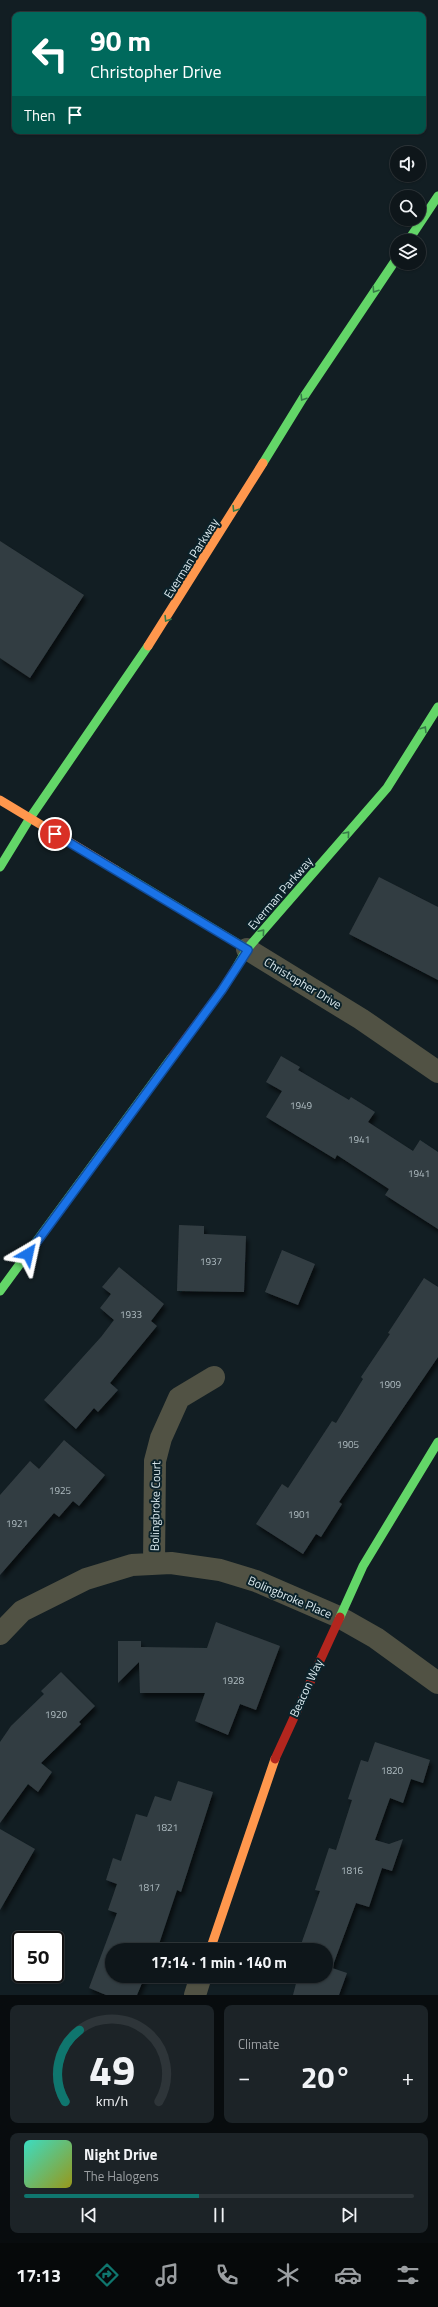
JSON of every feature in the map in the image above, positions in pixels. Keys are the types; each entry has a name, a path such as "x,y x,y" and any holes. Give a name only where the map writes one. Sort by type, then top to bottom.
{"main road":[{"path":"413,234 438,196"},
{"name":"Everman Parkway","path":"0,867 30,818 164,623 303,398 390,268"},
{"name":"Everman Parkway","path":"0,1291 222,990 248,950 386,788 438,707"},
{"name":"Christopher Drive","path":"0,800 248,950"},
{"name":"Beacon Way","path":"212,1943 277,1752 363,1566 438,1442"}],"street":[{"name":"Christopher Drive","path":"248,950 361,1019 438,1072"},
{"name":"Bolingbroke Court","path":"154,1564 155,1461 161,1438 179,1398 214,1377"},
{"name":"Bolingbroke Place","path":"0,1634 22,1611 86,1579 132,1565 171,1563 220,1570 256,1581 339,1617 376,1638 438,1683"},
{"path":"195,1995 199,1983"}],"building":[{"path":"0,541 84,595 30,678 0,658"},
{"path":"379,877 438,907 438,980 349,934"},
{"path":"281,1056 300,1067 298,1070 349,1100 351,1097 375,1112 368,1122 413,1151 420,1140 438,1152 438,1229 385,1195 389,1189 337,1155 335,1159 266,1117 282,1091 266,1082"},
{"path":"179,1225 204,1226 204,1234 246,1236 244,1292 177,1291"},
{"path":"282,1250 315,1264 298,1305 265,1292"},
{"path":"119,1267 164,1304 151,1321 157,1326 110,1383 118,1390 98,1412 94,1408 76,1429 44,1400 101,1337 114,1320 100,1308 111,1294 102,1287"},
{"path":"424,1278 438,1287 438,1357 339,1502 342,1504 321,1537 316,1534 303,1554 256,1524 282,1484 288,1488 332,1421 336,1423 363,1379 361,1377 390,1334 388,1333"},
{"path":"64,1440 105,1475 79,1506 73,1501 59,1517 54,1513 0,1575 0,1495 30,1461 39,1469"},
{"path":"216,1622 280,1646 256,1710 240,1704 228,1735 195,1721 205,1693 140,1693 139,1662 118,1683 118,1641 141,1641 141,1647 207,1648"},
{"path":"61,1672 95,1706 79,1722 81,1724 41,1763 52,1772 38,1792 28,1784 0,1823 0,1742 11,1726 44,1694 41,1691"},
{"path":"375,1742 430,1760 423,1783 411,1779 403,1803 390,1798 375,1840 389,1844 403,1839 392,1871 382,1868 369,1907 356,1903 333,1965 333,1943 301,1943 320,1891 315,1890 329,1848 336,1850 352,1800 348,1799 361,1760 368,1762"},
{"path":"178,1781 213,1792 181,1892 177,1890 159,1943 106,1943 117,1913 108,1910 117,1884 106,1880 113,1858 121,1861 136,1814 147,1817 155,1796 171,1801"},
{"path":"0,1829 35,1849 0,1910"},
{"path":"105,1945 105,1983 142,1983 137,1995 106,1995 89,1988"},
{"path":"333,1968 347,1973 339,1995 293,1995 296,1983 333,1983"}],"traffic: fast":[{"path":"413,234 438,196"},
{"path":"263,463 303,398 390,268"},
{"path":"0,867 30,818 148,646"},
{"path":"236,968 247,949 387,788 438,707"},
{"path":"116,870 247,949"},
{"path":"0,1291 172,1057"},
{"path":"340,1617 363,1566 438,1442"}],"traffic: slow":[{"path":"148,646 263,463"},
{"path":"0,800 116,870"},
{"path":"212,1943 275,1759"}],"traffic: jam":[{"path":"172,1057 222,990 236,968"},
{"path":"275,1759 340,1617"}],"route":[{"path":"28,1254 222,990 248,950 55,834"}]}
